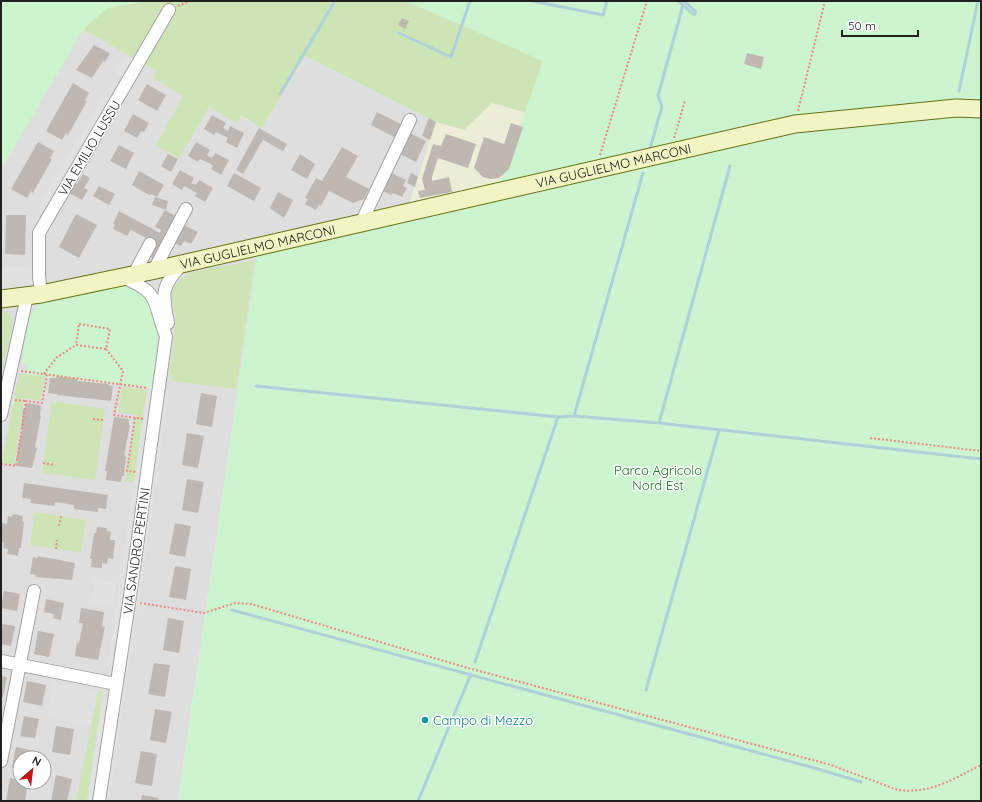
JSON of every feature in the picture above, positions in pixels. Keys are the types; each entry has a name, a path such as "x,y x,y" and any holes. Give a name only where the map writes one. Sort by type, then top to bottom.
{"street":[{"name":"VIA EMILIO LUSSU","path":"1,415 11,370 39,276 39,233 169,10"},
{"name":"VIA GUGLIELMO MARCONI","path":"1,299 34,295 153,270 794,124 956,108 981,109"},
{"path":"361,223 410,120"},
{"name":"VIA GUGLIELMO MARCONI","path":"153,270 186,209"},
{"path":"150,244 128,275 160,299 168,280 183,263"},
{"name":"VIA SANDRO PERTINI","path":"99,801 129,602 168,323 160,299 161,281 153,270"},
{"path":"1,761 34,591"},
{"path":"1,661 116,684"}],"path":[{"path":"596,170 647,1"},
{"path":"794,124 825,1"},
{"path":"670,152 685,100"},
{"path":"76,345 79,324 87,325 110,329 106,349"},
{"path":"44,374 56,358 76,345 106,349 123,371 114,415 154,420"},
{"path":"11,370 152,388 153,379 161,380"},
{"path":"1,464 16,466 26,401 42,403 47,374"},
{"path":"135,418 127,471 146,473"},
{"path":"93,419 104,420"},
{"path":"870,438 981,452"},
{"path":"43,463 54,465"},
{"path":"59,526 61,516"},
{"path":"56,549 57,540"},
{"path":"129,602 204,613 235,603 250,604 468,668 831,765 898,790 910,792 936,788 981,764"}],"shaded area":[{"path":"83,30 262,128 305,56 436,122 404,223 257,260 178,801 1,801 1,169"},
{"path":"126,56 139,63 128,81 115,74"},
{"path":"105,94 117,101 50,214 38,207"},
{"path":"31,265 33,290 1,292 1,267"},
{"path":"7,370 19,372 1,465 1,398"},
{"path":"147,390 169,393 109,801 87,801 102,699 113,700 118,669 107,667"},
{"path":"94,580 117,583 114,605 91,602"},
{"path":"54,682 98,691 91,726 47,717"}],"green space":[{"path":"1,1 728,1 603,135 492,103 464,130 436,122 305,56 262,128 241,116 237,123 209,107 179,158 156,145 183,96 153,78 157,71 83,30 1,169"},
{"path":"1,1 149,1 107,8 83,30 1,169"},
{"name":"Parco Agricolo Nord Est","path":"406,1 981,1 981,801 178,801 257,256 494,200 543,61"},
{"path":"492,103 603,135 591,168 409,204 436,122 464,130"},
{"path":"255,260 236,389 171,381 172,378 169,377 176,319 171,296 176,284 188,273"},
{"path":"122,285 130,285 149,299 158,332 153,376 157,389 26,374 28,364 22,363 25,338 33,313 37,307 43,303"},
{"path":"1,308 10,314 13,323 1,374"},
{"path":"19,374 45,376 40,401 24,398 14,465 1,463"},
{"path":"122,386 147,390 134,483 125,481 136,415 118,412"},
{"path":"52,401 105,409 95,480 42,473"},
{"path":"35,512 86,520 81,553 30,545"},
{"path":"98,691 103,692 87,801 76,801"}],"building":[{"path":"402,18 409,21 405,29 398,25"},
{"path":"94,45 110,53 105,62 103,61 92,78 76,70"},
{"path":"747,53 764,57 761,69 744,64"},
{"path":"73,83 89,93 85,100 87,101 68,135 66,133 62,140 46,131"},
{"path":"147,84 166,95 157,111 138,100"},
{"path":"377,112 403,125 396,138 371,125"},
{"path":"133,114 149,123 144,132 141,131 137,138 124,131"},
{"path":"212,115 226,123 223,128 228,131 230,126 244,133 237,148 226,142 228,138 216,132 214,135 204,129"},
{"path":"429,118 436,122 430,140 422,136"},
{"path":"511,123 523,127 509,169 499,178 491,179 483,177 474,168 484,137 504,144"},
{"path":"259,128 287,144 283,151 263,140 243,174 236,170"},
{"path":"410,133 426,141 416,162 400,154"},
{"path":"446,134 476,144 468,168 438,158 432,181 449,177 452,192 420,198 418,191 425,190 422,179 433,144 441,146"},
{"path":"38,142 54,151 50,158 52,159 33,193 31,191 27,198 11,189"},
{"path":"196,142 210,150 207,155 212,158 215,153 229,160 221,175 211,169 213,165 200,159 198,162 188,156"},
{"path":"119,145 134,153 126,169 110,161"},
{"path":"342,147 358,156 346,177 369,189 364,199 353,203 329,191 321,206 319,205 316,210 305,204 308,199 305,198 316,178 322,181"},
{"path":"168,154 178,159 171,172 161,166"},
{"path":"300,154 315,164 307,179 291,170"},
{"path":"180,170 194,178 191,183 196,185 199,180 213,188 205,202 195,196 197,193 184,186 182,190 172,184"},
{"path":"139,171 164,185 157,197 151,194 149,195 132,185"},
{"path":"234,173 261,188 254,201 227,186"},
{"path":"392,173 406,180 403,186 407,188 402,197 393,193 391,195 383,191"},
{"path":"411,173 418,177 415,187 407,183"},
{"path":"83,174 90,178 84,188 88,190 82,200 69,193 74,183 77,184"},
{"path":"99,186 115,194 109,205 93,196"},
{"path":"278,192 293,200 284,218 270,208"},
{"path":"155,197 168,201 166,210 152,205"},
{"path":"165,210 179,218 156,260 148,255 155,243 131,230 127,236 113,229 115,225 113,224 119,211 160,233 161,230 155,227"},
{"path":"76,214 97,225 79,258 59,247"},
{"path":"6,215 26,215 25,255 5,254"},
{"path":"184,225 198,232 191,244 184,241 181,246 175,243"},
{"path":"57,376 77,379 77,381 108,384 113,386 111,401 48,393 50,378 56,378"},
{"path":"201,393 217,396 212,427 196,424"},
{"path":"26,403 41,405 41,416 35,447 37,448 32,468 17,466 18,460 16,460 22,430 23,409 25,409"},
{"path":"114,417 129,419 130,425 124,455 126,456 124,476 122,476 121,482 106,480 107,471 105,471"},
{"path":"187,433 204,436 198,468 182,465"},
{"path":"187,479 204,482 198,513 182,510"},
{"path":"24,483 108,495 106,509 98,508 98,512 74,509 74,505 55,502 54,506 30,503 31,499 22,498"},
{"path":"13,514 23,516 22,522 24,522 21,548 19,548 18,556 7,554 8,549 3,548 4,542 1,542 2,523 7,524 8,516 12,517"},
{"path":"175,523 191,526 185,557 169,554"},
{"path":"97,527 107,528 107,531 111,532 110,540 115,540 113,559 108,558 107,564 102,563 102,568 91,567 92,559 90,559 94,533 96,533"},
{"path":"38,556 75,563 72,580 35,577 36,575 30,574 33,557 38,558"},
{"path":"175,566 191,569 186,600 169,597"},
{"path":"4,591 20,594 17,611 1,608"},
{"path":"46,599 64,603 61,620 53,618 54,614 44,612"},
{"path":"81,608 104,612 102,626 105,627 98,660 75,656 77,642 79,643 83,623 79,623"},
{"path":"168,618 184,621 179,653 163,650"},
{"path":"3,624 15,626 11,646 1,644 1,628"},
{"path":"38,631 54,634 49,657 34,654"},
{"path":"154,663 170,665 165,697 148,694"},
{"path":"1,676 7,677 3,697 1,696"},
{"path":"27,681 46,685 42,706 23,702"},
{"path":"155,709 172,712 166,743 150,740"},
{"path":"24,716 39,719 35,738 20,736"},
{"path":"56,726 74,729 70,755 52,752"},
{"path":"16,747 30,750 15,750"},
{"path":"141,751 157,754 152,786 135,783"},
{"path":"56,775 72,779 67,801 51,801"},
{"path":"10,778 12,778 12,790 27,790 25,801 6,801"},
{"path":"142,795 159,798 158,801 141,801"}],"waterway":[{"path":"280,94 335,1"},
{"path":"399,33 451,57 470,1"},
{"path":"532,1 603,15 607,1"},
{"path":"650,149 662,106 658,96 683,5 678,1"},
{"path":"683,5 694,15 696,12 684,1"},
{"path":"959,91 978,1"},
{"path":"659,423 730,166"},
{"path":"574,416 643,173"},
{"path":"256,386 558,417 574,416 659,423 981,459"},
{"path":"475,662 558,417"},
{"path":"646,690 719,430"},
{"path":"232,610 861,782"},
{"path":"418,801 471,674"}],"place":[{"name":"Campo di Mezzo","path":"425,720"}]}
